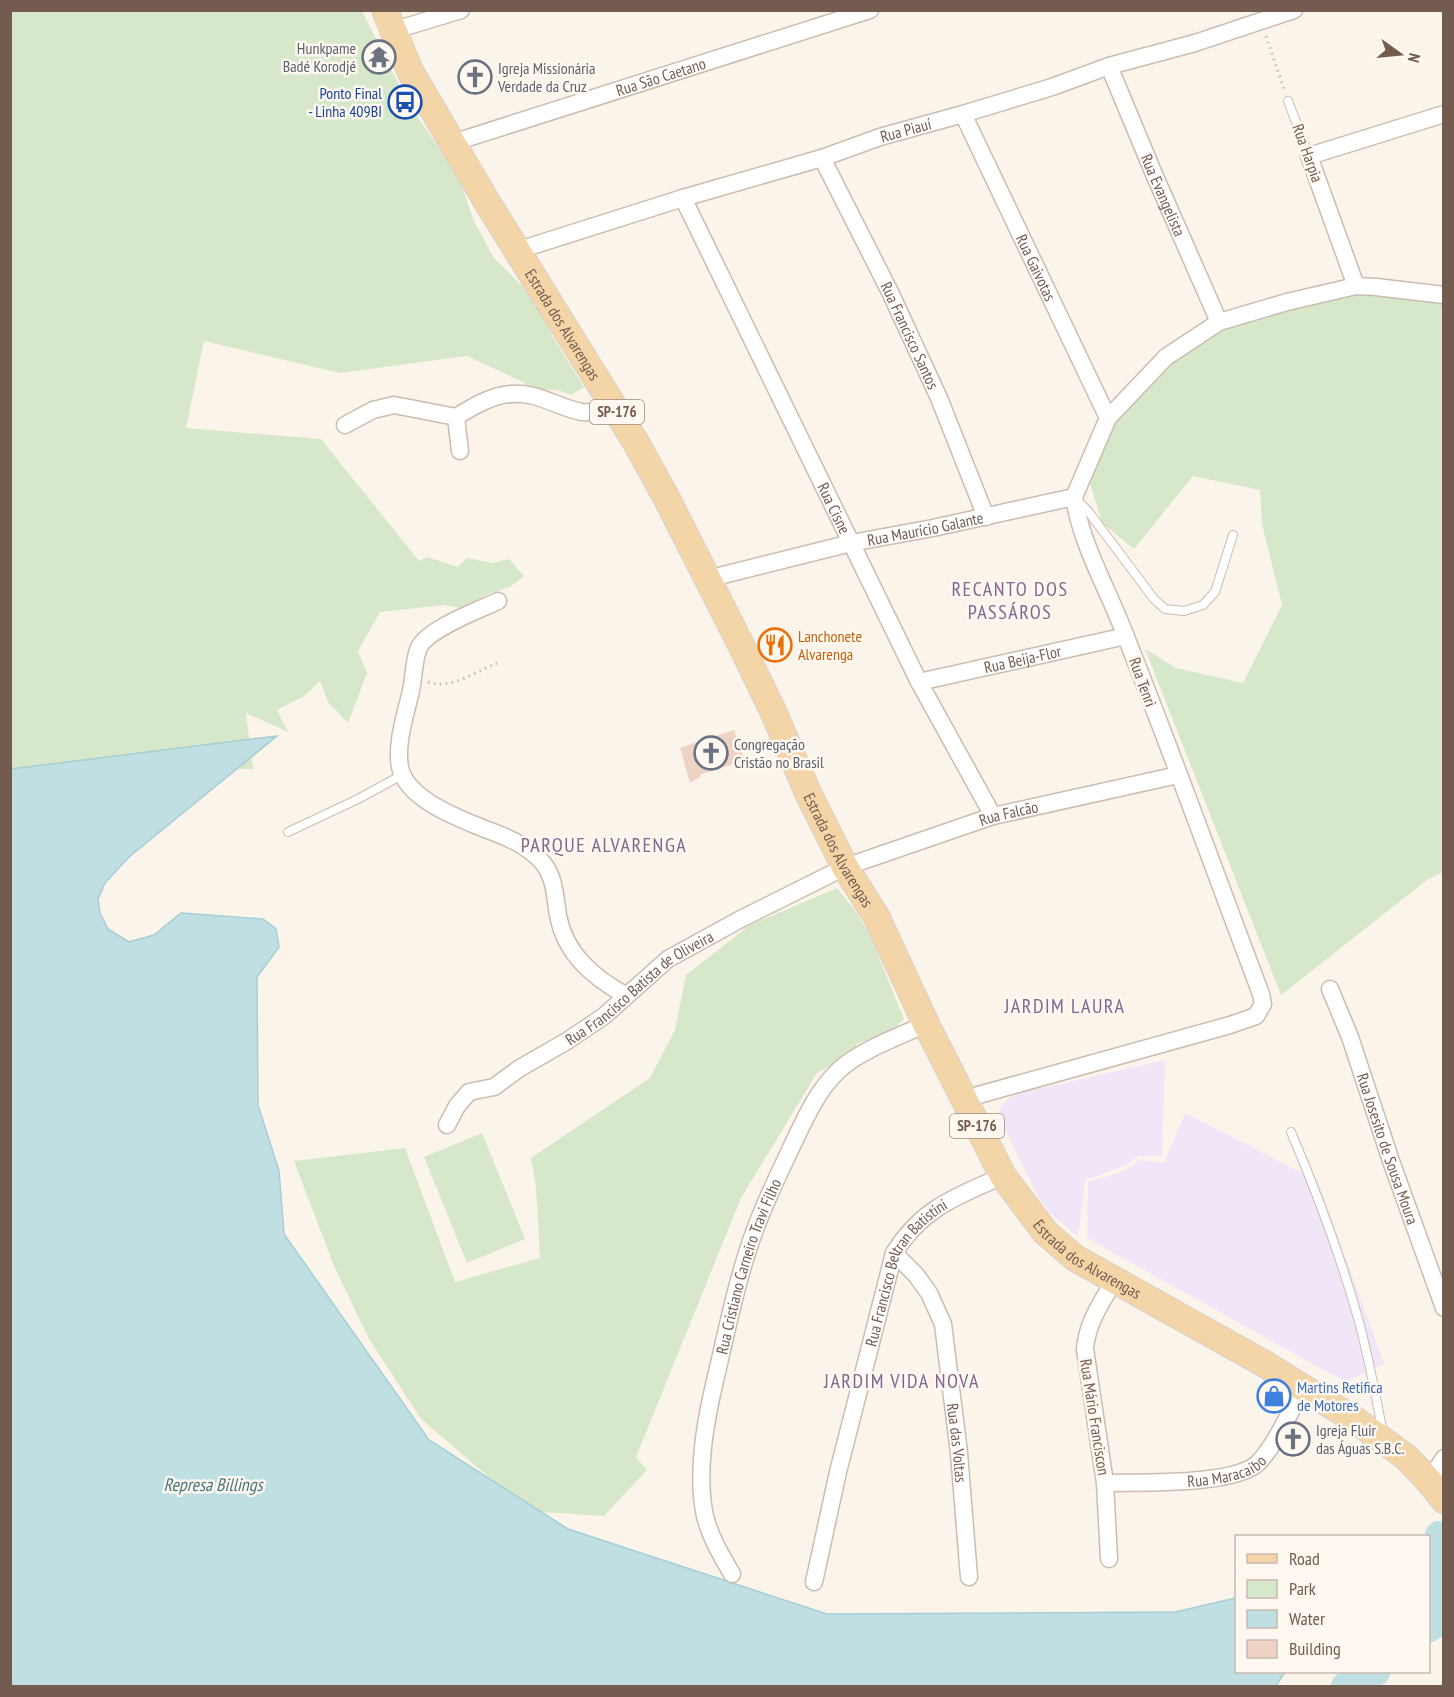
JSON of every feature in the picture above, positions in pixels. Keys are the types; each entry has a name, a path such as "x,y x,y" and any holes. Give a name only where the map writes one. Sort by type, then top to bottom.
{"main road":[{"name":"Estrada dos Alvarengas","path":"388,21 410,71 452,143 615,408 666,497 764,692 808,793 845,867 876,916 926,1024 1003,1176 1045,1232 1075,1258 1304,1387 1406,1457 1436,1490"}],"street":[{"path":"388,21 461,10"},
{"name":"Rua São Caetano","path":"452,143 870,10"},
{"name":"Rua Piauí","path":"519,250 683,198 822,158 880,137 1052,87 1109,66 1194,43 1294,10"},
{"name":"Rua Evangelista","path":"1109,66 1219,322"},
{"name":"Rua Gaivotas","path":"963,114 1108,418"},
{"path":"1309,156 1443,114"},
{"name":"Rua Harpia","path":"1309,156 1356,286"},
{"name":"Rua Francisco Santos","path":"822,158 890,292 939,398 986,517"},
{"name":"Rua Cisne","path":"683,198 919,682 993,816"},
{"path":"1074,497 1108,418 1161,362 1219,322 1287,302 1356,286 1376,286 1443,295"},
{"path":"345,425 373,410 394,405 456,417 504,394 514,393 547,399 583,412 615,408"},
{"path":"456,417 460,451"},
{"name":"Rua Maurício Galante","path":"707,579 850,543 986,517 1074,497"},
{"name":"Rua Tenri","path":"964,1099 1230,1025 1256,1016 1263,1004 1126,636 1087,543 1074,497"},
{"path":"498,601 442,629 422,643 417,653 399,753 402,775 427,802 468,822 521,843 535,854 545,866 552,880 558,916 566,940 577,959 604,983 626,995"},
{"name":"Rua Beija-Flor","path":"919,682 1126,636"},
{"name":"Rua Falcão","path":"845,867 993,816 1178,775"},
{"name":"Rua Francisco Batista de Oliveira","path":"447,1125 469,1092 494,1087 520,1068 567,1041 604,1016 668,959 739,920 845,867"},
{"name":"Rua Josesito de Sousa Moura","path":"1330,989 1350,1037 1443,1308"},
{"name":"Rua Cristiano Carneiro Travi Filho","path":"732,1574 713,1540 705,1515 703,1461 711,1400 747,1253 764,1206 781,1169 814,1102 826,1086 850,1061 926,1024"},
{"name":"Rua Francisco Beltran Batistini","path":"814,1582 838,1472 894,1253 906,1234 927,1214 957,1196 1003,1176"},
{"name":"Rua das Voltas","path":"894,1253 916,1275 928,1293 943,1324 956,1429 969,1577"},
{"name":"Rua Mário Franciscon","path":"1109,1559 1106,1483 1086,1338 1093,1318 1114,1281"},
{"name":"Rua Maracaibo","path":"1106,1483 1209,1480 1246,1472 1266,1453 1304,1387"},
{"path":"1436,1490 1443,1458"}],"lane":[{"name":"Rua Harpia","path":"1288,101 1309,156"},
{"path":"1074,497 1088,511 1154,599 1166,609 1184,611 1203,605 1215,592 1233,535"},
{"path":"288,832 402,775"},
{"path":"1291,1132 1329,1226 1358,1320 1372,1374 1384,1440"}],"path":[{"path":"1260,20 1288,101"},
{"path":"414,677 435,684 448,684 497,663"}],"shaded area":[{"path":"1165,1060 1162,1156 1139,1156 1124,1166 1085,1180 1078,1237 1048,1211 1039,1198 998,1115 1001,1106 1012,1095"},
{"path":"1185,1113 1318,1181 1384,1364 1345,1382 1087,1238 1088,1182 1127,1170 1139,1160 1164,1163"}],"green space":[{"path":"10,11 362,11 407,101 459,178 474,221 494,258 535,299 553,337 584,387 571,395 558,390 523,389 525,383 467,356 340,373 204,341 186,428 321,439 419,561 427,557 458,567 467,558 493,563 509,559 524,576 510,587 488,594 461,608 444,605 380,612 358,651 367,673 348,723 328,702 320,681 304,696 277,710 288,732 246,713 253,769 207,768 11,785"},
{"path":"1359,291 1443,300 1443,872 1427,880 1281,995 1145,649 1176,668 1243,683 1282,605 1262,524 1260,490 1193,476 1134,549 1102,523 1087,474 1113,421 1180,353 1222,325"},
{"path":"837,888 857,913 871,938 904,1019 894,1029 857,1044 851,1055 817,1073 741,1198 636,1457 647,1470 604,1516 541,1512 491,1479 421,1419 369,1339 334,1266 294,1161 405,1148 455,1282 540,1258 536,1187 531,1158 650,1078 675,1030 686,975 750,925"},
{"path":"482,1133 525,1239 467,1263 424,1157"}],"water":[{"name":"Represa Billings","path":"277,736 129,857 105,883 98,899 100,913 108,929 129,942 154,935 181,913 263,919 276,929 279,947 257,977 258,1105 279,1171 284,1234 429,1440 568,1529 827,1614 1175,1612 1235,1598 1235,1673 1284,1673 1276,1686 11,1686 11,769"}],"building":[{"name":"Congregação Cristão no Brasil","path":"734,730 745,761 701,774 690,783 680,748"}],"waterway":[{"path":"1430,1628 1439,1613 1439,1535"},
{"path":"1345,1686 1374,1673"}],"place":[{"name":"Hunkpame Badé Korodjé","path":"379,57"},
{"name":"Igreja Missionária Verdade da Cruz","path":"475,77"},
{"name":"Ponto Final - Linha 409BI","path":"405,102"},
{"name":"Lanchonete Alvarenga","path":"775,645"},
{"name":"Congregação Cristão no Brasil","path":"711,753"},
{"name":"Martins Retifica de Motores","path":"1274,1396"},
{"name":"Igreja Fluir das Águas S.B.C.","path":"1293,1439"}],"district":[{"name":"RECANTO DOS PASSÁROS","path":"1010,600"},
{"name":"PARQUE ALVARENGA","path":"604,845"},
{"name":"JARDIM LAURA","path":"1065,1006"},
{"name":"JARDIM VIDA NOVA","path":"902,1381"}]}
